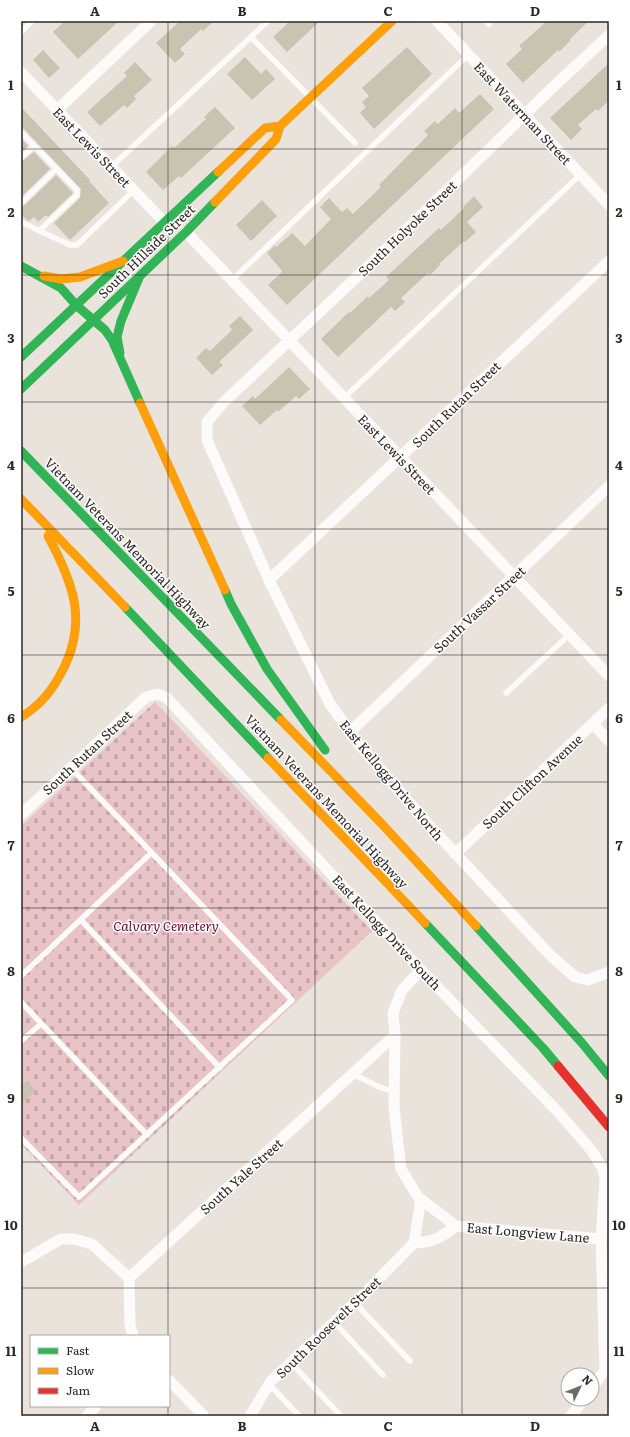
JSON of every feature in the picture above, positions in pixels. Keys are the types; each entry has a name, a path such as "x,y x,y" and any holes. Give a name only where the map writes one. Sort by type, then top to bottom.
{"main road":[{"name":"South Hillside Street","path":"21,389 186,232 276,139 280,126 392,21"},
{"name":"South Hillside Street","path":"21,357 265,128 280,126"},
{"path":"40,275 61,279 80,277 123,261"},
{"path":"21,266 40,275 61,288 76,305 105,330 121,357 231,604 267,669 332,759 381,823"},
{"path":"121,357 117,337 121,320 139,278"},
{"name":"Vietnam Veterans Memorial Highway","path":"21,451 381,823 582,1044 609,1076"},
{"name":"Vietnam Veterans Memorial Highway","path":"21,499 34,514 64,542 544,1048 609,1127"},
{"path":"21,718 37,706 63,673 70,658 77,629 77,610 67,572 59,554 34,514"}],"street":[{"path":"57,110 152,21"},
{"name":"East Waterman Street","path":"442,24 468,55 609,205"},
{"name":"South Holyoke Street","path":"207,422 224,402 377,258 524,115 609,35"},
{"name":"East Lewis Street","path":"21,72 164,222"},
{"name":"East Lewis Street","path":"186,232 609,676"},
{"name":"South Rutan Street","path":"269,580 609,261"},
{"name":"East Kellogg Drive North","path":"207,422 207,440 269,580 330,704 358,744 427,824 551,956 575,977 588,980 609,972"},
{"name":"South Vassar Street","path":"350,732 609,486"},
{"name":"South Rutan Street","path":"21,815 146,697 157,694"},
{"name":"East Kellogg Drive South","path":"157,694 166,697 421,970 582,1138 603,1169 605,1180 601,1239"},
{"name":"South Clifton Avenue","path":"455,854 609,708"},
{"path":"593,724 609,741"},
{"name":"East Longview Lane","path":"421,970 402,990 393,1013 395,1035 394,1107 401,1169 418,1197 456,1226 601,1239"},
{"name":"South Yale Street","path":"129,1278 395,1035"},
{"path":"421,1199 414,1243 428,1242 442,1237 456,1226"},
{"path":"21,1262 60,1239 74,1239 92,1244 129,1278 130,1325 133,1335"},
{"path":"600,1379 607,1372 601,1239"},
{"name":"South Roosevelt Street","path":"250,1416 269,1384 414,1243"},
{"path":"170,1381 204,1416"},
{"path":"87,1416 95,1407"},
{"path":"571,1416 578,1407"}],"lane":[{"path":"21,32 32,21"},
{"path":"111,167 268,21"},
{"path":"252,37 355,143"},
{"path":"232,280 468,55"},
{"path":"21,132 77,190 77,195 39,231"},
{"path":"21,158 34,146"},
{"path":"21,203 56,169"},
{"path":"344,398 580,175"},
{"path":"21,222 70,245 77,245 134,190"},
{"path":"506,693 569,635"},
{"path":"21,1138 79,1197 292,1000 70,768"},
{"path":"21,976 151,853"},
{"path":"81,920 220,1068"},
{"path":"21,1002 147,1135"},
{"path":"21,1041 41,1024"},
{"path":"353,1074 379,1087 394,1092"},
{"path":"354,1303 410,1361"},
{"path":"334,1322 383,1375"},
{"path":"291,1363 342,1416"},
{"path":"269,1384 299,1416"}],"green space":[{"name":"Calvary Cemetery","path":"155,702 372,931 79,1205 21,1144 21,826"}],"building":[{"path":"65,21 119,21 78,59 53,32"},
{"path":"180,21 214,21 203,31 201,29 180,49 185,54 175,63 156,43"},
{"path":"290,21 320,21 287,52 273,37"},
{"path":"547,21 589,21 559,52 558,50 523,83 506,64 522,49 519,46"},
{"path":"407,47 432,74 374,129 360,113 366,107 362,102 369,96 362,88"},
{"path":"43,50 60,68 49,78 33,60"},
{"path":"245,57 261,74 266,69 275,79 252,100 227,74"},
{"path":"135,62 152,80 134,96 136,99 127,108 124,105 100,126 87,112 127,76 124,73"},
{"path":"609,63 609,100 598,111 596,109 578,125 582,129 571,140 550,118"},
{"path":"480,94 494,109 287,305 268,285 282,271 267,253 275,245 276,247 292,233 305,246 331,219 320,207 329,198 342,212 347,208 353,214 381,187 379,185 428,135 424,131 435,121 438,124 455,108 459,113"},
{"path":"21,107 90,180 89,181 109,203 70,240 54,223 80,198 81,189 24,129 21,128"},
{"path":"215,107 235,128 181,178 179,176 163,190 146,172 172,146 174,148 206,119 204,117"},
{"path":"21,138 28,146 21,152"},
{"path":"34,152 50,169 21,197 21,162"},
{"path":"56,175 73,193 48,217 46,215 38,222 34,217 29,221 27,220 21,214 21,207 24,206"},
{"path":"474,196 483,207 467,222 476,232 439,264 440,265 430,275 428,273 401,298 405,302 395,311 391,307 338,357 321,339 349,312 350,313 368,296 369,298 389,280 386,277 439,228 441,230"},
{"path":"262,200 277,216 251,241 236,225"},
{"path":"240,316 253,330 219,362 223,365 212,375 196,358 206,348 210,351 232,330 229,326"},
{"path":"289,367 310,389 299,399 296,396 260,425 242,406 253,396 255,399"},
{"path":"27,1081 35,1091 21,1104 21,1087"}],"traffic: fast":[{"path":"21,357 218,172"},
{"path":"21,389 186,232 215,202"},
{"path":"21,266 61,288 76,305 105,330 112,340 140,403"},
{"path":"120,353 117,337 121,321 139,278"},
{"path":"21,451 281,720"},
{"path":"225,590 231,604 267,669 325,750"},
{"path":"125,607 268,758"},
{"path":"425,923 543,1048 558,1066"},
{"path":"476,926 582,1043 609,1076"}],"traffic: slow":[{"path":"215,202 276,139 280,126 392,21"},
{"path":"218,172 265,128 280,126"},
{"path":"44,276 61,279 80,277 123,261"},
{"path":"140,403 225,590"},
{"path":"21,499 125,607"},
{"path":"21,717 44,699 60,675 69,656 74,639 76,621 75,604 71,588 65,571 48,536"},
{"path":"281,720 381,823 476,926"},
{"path":"268,758 425,923"}],"traffic: jam":[{"path":"558,1066 609,1127"}]}
